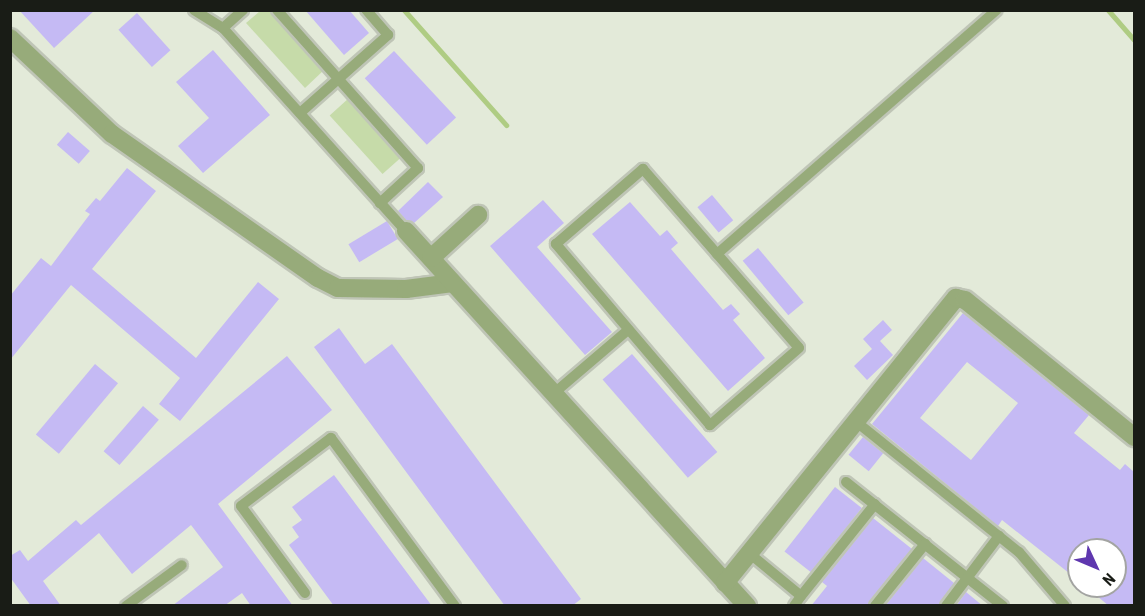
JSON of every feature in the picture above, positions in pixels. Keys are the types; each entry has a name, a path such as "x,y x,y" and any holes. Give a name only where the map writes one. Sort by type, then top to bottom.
{"street":[{"path":"10,38 112,134 318,278 338,288 405,289 453,283"},
{"path":"430,258 478,214"},
{"path":"406,231 747,606"},
{"path":"725,583 854,420 956,298 965,300 1134,436"}],"lane":[{"path":"194,10 223,28 406,231"},
{"path":"223,28 243,10"},
{"path":"277,10 418,168 380,203"},
{"path":"300,113 388,35 366,10"},
{"path":"717,254 997,10"},
{"path":"643,169 799,348 710,425 628,330 556,244 643,169"},
{"path":"553,394 628,330"},
{"path":"854,420 999,536 1065,606"},
{"path":"304,593 241,506 331,438 455,606"},
{"path":"846,482 1003,606"},
{"path":"794,606 875,504"},
{"path":"946,606 969,579 999,536"},
{"path":"874,606 925,544"},
{"path":"749,553 801,596"},
{"path":"126,606 182,565"}],"green space":[{"path":"260,11 271,11 324,70 305,88 246,23"},
{"path":"349,98 402,157 383,174 330,115"}],"building":[{"path":"19,10 95,10 54,48"},
{"path":"305,10 349,10 369,33 344,55"},
{"path":"137,13 170,50 152,67 118,30"},
{"path":"213,50 270,115 203,173 178,146 209,118 176,82"},
{"path":"394,51 456,118 427,145 365,78"},
{"path":"68,132 90,151 79,164 57,145"},
{"path":"127,168 156,191 92,269 196,358 258,282 279,299 180,421 159,404 180,378 71,285 10,360 10,296 41,258 51,266 90,214 85,211 96,198 100,201"},
{"path":"428,182 443,197 414,223 406,220 398,211"},
{"path":"712,195 733,220 719,232 697,207"},
{"path":"543,200 564,223 537,247 612,332 585,355 490,246"},
{"path":"630,202 660,236 667,230 678,243 671,249 723,310 731,304 740,314 733,320 765,358 728,391 592,234"},
{"path":"387,221 398,239 359,262 348,244"},
{"path":"758,248 804,302 788,315 743,261"},
{"path":"963,313 1089,415 1074,433 1120,470 1125,464 1134,472 1134,606 1109,606 1099,598 1127,598 1127,538 1067,538 1067,571 1002,520 998,526 872,424","holes":["967,362 1018,403 971,460 920,418"]},
{"path":"883,320 892,330 880,341 893,355 867,380 854,366 872,349 863,339"},
{"path":"339,328 365,364 392,344 581,599 572,606 505,606 314,347"},
{"path":"632,354 717,452 688,478 603,380"},
{"path":"287,356 332,410 218,504 293,606 251,606 242,593 224,606 172,606 223,567 191,525 132,574 99,533 43,581 61,606 31,606 10,577 10,556 20,550 28,561 76,520 81,525"},
{"path":"95,364 118,383 59,454 36,434"},
{"path":"143,406 159,420 119,465 104,451"},
{"path":"863,437 883,453 869,471 849,455"},
{"path":"334,475 432,606 334,606 289,545 299,537 292,527 302,520 292,507"},
{"path":"835,487 862,508 811,573 785,552"},
{"path":"873,518 912,549 868,606 811,606 827,586 822,582"},
{"path":"923,558 954,583 939,606 885,606"},
{"path":"966,592 983,606 956,606"}],"waterway":[{"path":"404,10 506,125"},
{"path":"1108,10 1134,40"}]}
